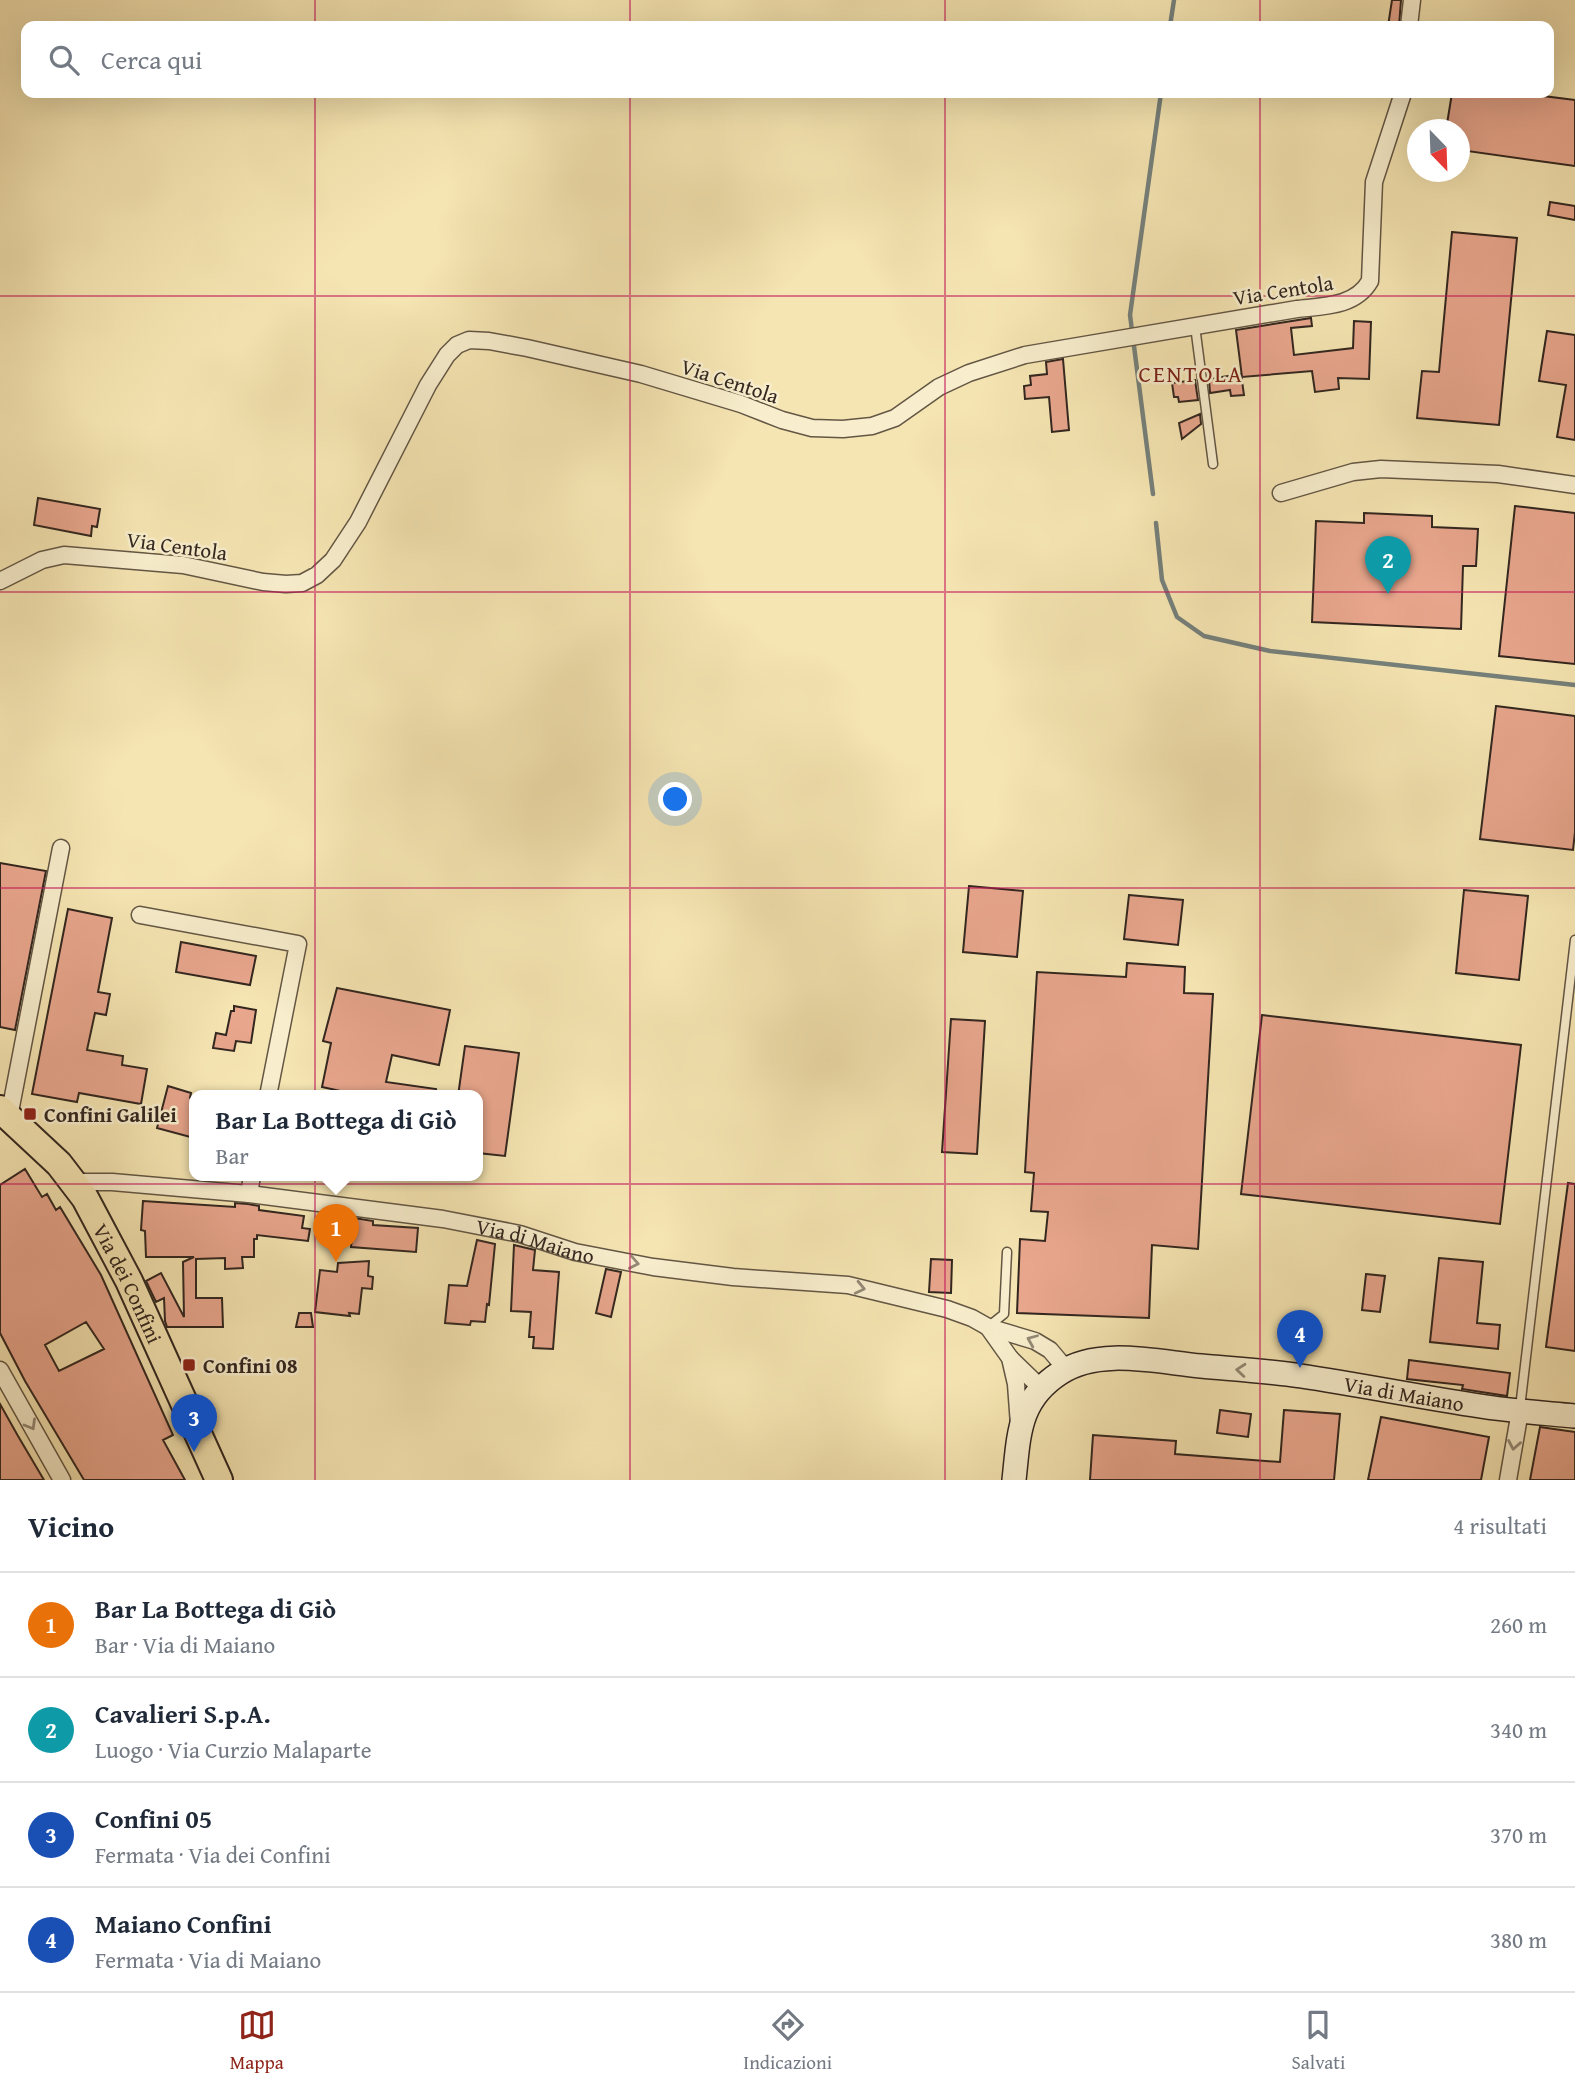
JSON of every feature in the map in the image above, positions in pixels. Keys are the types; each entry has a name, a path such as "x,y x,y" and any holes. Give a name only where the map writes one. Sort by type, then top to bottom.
{"main road":[{"name":"Via dei Confini","path":"4,1113 44,1148 74,1182 97,1217 124,1270 219,1480"}],"street":[{"path":"1410,21 1412,0"},
{"name":"Via Centola","path":"0,581 42,560 64,555 183,565 263,582 302,583 317,575 333,561 358,522 428,385 447,355 457,345 469,340 527,348 641,374 741,404 792,423 812,428 843,429 872,426 894,418 939,387 969,373 1025,355 1108,339 1338,304 1357,296 1370,281 1374,182 1401,98"},
{"path":"1281,493 1353,472 1381,469 1498,474 1575,485"},
{"path":"4,1113 61,848"},
{"path":"140,915 298,944 269,1090"},
{"path":"249,1194 251,1181"},
{"name":"Via di Maiano","path":"74,1182 112,1182 249,1194 443,1219 520,1234 575,1252 653,1267 733,1277 848,1285 947,1309 988,1327 1040,1343 1066,1370"},
{"name":"Via di Maiano","path":"988,1327 1010,1358 1041,1388"},
{"name":"Via di Maiano","path":"1010,1358 1016,1384 1020,1436"},
{"name":"Via di Maiano","path":"1020,1436 1024,1412 1041,1388 1066,1370 1091,1362 1130,1359 1298,1376 1520,1411 1575,1416"},
{"path":"0,1370 62,1480"},
{"path":"1014,1480 1020,1436 1047,1396 1066,1381 1066,1370"},
{"path":"1508,1480 1520,1411"}],"lane":[{"path":"1195,326 1213,464"},
{"path":"1520,1411 1575,940"},
{"path":"988,1327 1004,1314 1007,1252"}],"building":[{"path":"1392,0 1401,0 1399,21 1389,21"},
{"path":"1554,97 1575,100 1575,166 1470,151 1470,119 1448,119 1451,98"},
{"path":"1550,202 1575,206 1575,220 1548,215"},
{"path":"1452,232 1517,238 1499,425 1417,418 1422,371 1439,372"},
{"path":"1311,318 1312,326 1291,328 1294,355 1353,348 1354,321 1371,322 1369,379 1338,378 1339,389 1315,392 1312,371 1242,377 1236,330"},
{"path":"1547,331 1575,335 1575,440 1557,437 1566,385 1539,381"},
{"path":"1063,359 1069,430 1052,432 1049,397 1025,399 1024,386 1031,385 1030,376 1047,374 1046,362"},
{"path":"1241,374 1244,395 1231,396 1230,390 1210,393 1209,379"},
{"path":"1195,380 1198,400 1179,402 1178,397 1174,397 1172,383"},
{"path":"1200,414 1201,424 1182,439 1179,423"},
{"path":"38,498 100,509 97,527 92,526 91,536 34,525"},
{"path":"1515,506 1575,513 1575,664 1499,656"},
{"path":"1364,513 1432,516 1432,527 1478,529 1476,566 1463,566 1461,629 1312,622 1316,521 1364,523"},
{"path":"1496,706 1575,716 1573,850 1480,839"},
{"path":"0,863 46,871 15,1030 0,1027"},
{"path":"969,886 1023,891 1017,957 963,952"},
{"path":"1464,890 1528,896 1519,980 1456,973"},
{"path":"1129,895 1183,900 1178,945 1124,939"},
{"path":"68,909 112,918 98,992 110,994 106,1015 95,1013 87,1050 123,1056 122,1065 147,1069 141,1104 79,1093 77,1102 32,1094"},
{"path":"181,942 256,956 250,985 176,972"},
{"path":"1127,963 1185,967 1184,993 1213,994 1198,1249 1152,1245 1149,1318 1017,1313 1020,1239 1045,1241 1048,1212 1031,1211 1034,1173 1025,1172 1037,972 1126,977"},
{"path":"337,988 450,1010 439,1065 392,1055 386,1082 436,1090 336,1090 322,1087 331,1043 323,1041"},
{"path":"234,1006 256,1010 251,1043 236,1041 234,1051 213,1048 216,1033 226,1035"},
{"path":"1262,1015 1521,1045 1500,1224 1241,1194"},
{"path":"951,1019 985,1021 977,1154 942,1152"},
{"path":"465,1046 519,1053 505,1156 483,1154 483,1090 459,1090"},
{"path":"168,1086 189,1092 189,1137 157,1128"},
{"path":"25,1169 42,1197 47,1194 56,1210 60,1207 101,1275 173,1435 163,1440 185,1480 84,1480 25,1381 0,1333 0,1185","holes":["86,1322 104,1349 59,1371 45,1345"]},
{"path":"1568,1183 1575,1184 1575,1351 1546,1347"},
{"path":"143,1201 235,1207 235,1203 248,1204 259,1206 259,1210 304,1216 302,1228 310,1229 308,1241 257,1235 257,1239 254,1239 254,1257 242,1257 243,1268 225,1269 225,1258 196,1259 196,1298 222,1298 223,1327 167,1327 164,1298 156,1302 146,1281 161,1273 184,1317 183,1262 194,1257 146,1257 145,1231 141,1230"},
{"path":"354,1218 373,1221 373,1225 418,1228 416,1252 351,1247"},
{"path":"477,1240 495,1244 485,1322 471,1321 470,1325 445,1323 449,1285 467,1286"},
{"path":"514,1245 535,1250 533,1270 559,1272 553,1349 533,1348 534,1337 529,1337 531,1312 511,1311"},
{"path":"1439,1258 1483,1262 1477,1323 1500,1325 1498,1349 1430,1342"},
{"path":"931,1259 952,1260 951,1293 929,1292"},
{"path":"369,1261 368,1276 373,1277 372,1289 362,1288 359,1314 349,1313 350,1316 315,1312 320,1270 337,1272 338,1263"},
{"path":"606,1269 621,1272 611,1317 596,1313"},
{"path":"1366,1274 1385,1276 1380,1312 1362,1310"},
{"path":"299,1313 311,1313 313,1327 296,1327"},
{"path":"1409,1360 1510,1373 1507,1396 1462,1389 1463,1385 1407,1379"},
{"path":"0,1404 18,1436 44,1480 0,1480"},
{"path":"1220,1410 1251,1414 1248,1437 1217,1433"},
{"path":"1284,1410 1340,1414 1334,1480 1090,1480 1093,1435 1176,1441 1175,1454 1280,1462"},
{"path":"1381,1417 1489,1437 1481,1480 1368,1480"},
{"path":"1540,1427 1575,1432 1575,1480 1530,1480"}],"waterway":[{"path":"1171,21 1174,0"},
{"path":"1153,494 1130,315 1160,98"},
{"path":"1156,523 1162,580 1177,617 1204,636 1270,651 1575,685"}],"place":[{"name":"Cavalieri S.p.A.","path":"1388,594"},
{"name":"Confini Galilei","path":"30,1114"},
{"name":"Bar La Bottega di Giò","path":"336,1262"},
{"name":"Confini 08","path":"189,1365"},
{"name":"Maiano Confini","path":"1300,1368"},
{"name":"Confini 05","path":"194,1452"}],"district":[{"name":"CENTOLA","path":"1191,373"}]}
